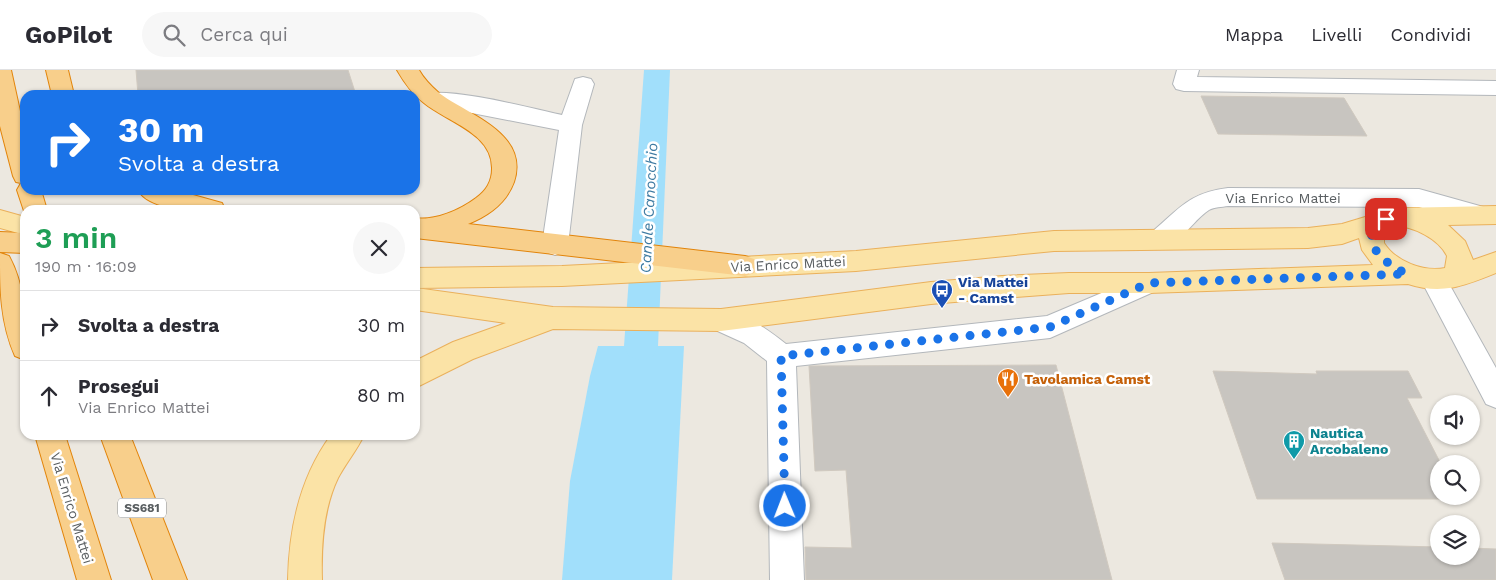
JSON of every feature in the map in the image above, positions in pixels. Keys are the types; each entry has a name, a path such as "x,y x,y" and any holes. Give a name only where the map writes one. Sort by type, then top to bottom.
{"highway":[{"path":"0,70 10,121 20,158"},
{"path":"57,70 63,90"},
{"path":"408,70 413,79 434,99 481,128 492,139 504,157 505,172 500,188 483,206 463,216 421,229"},
{"path":"163,195 192,205"},
{"path":"421,229 745,266"},
{"path":"0,242 20,243"},
{"path":"0,263 20,331"},
{"name":"Via Enrico Mattei","path":"52,440 94,580"},
{"name":"SS681","path":"117,440 170,580"}],"main road":[{"name":"Via Enrico Mattei","path":"420,278 562,276 856,261 1054,241 1308,238 1342,234 1395,217 1487,215"},
{"name":"Via Enrico Mattei","path":"1406,218 1432,227 1452,243 1459,252 1460,269 1445,278"},
{"path":"0,219 20,225"},
{"path":"1378,222 1371,234 1372,243 1376,251 1394,268 1421,279 1445,278 1495,263"},
{"path":"420,300 553,318 721,320 931,293 1069,283 1149,283 1407,274"},
{"path":"420,373 436,363 459,353 553,318"},
{"path":"305,580 306,541 314,500 326,470 347,440"}],"street":[{"path":"1188,70 1184,84 1496,88"},
{"path":"561,246 571,125 583,84"},
{"path":"434,99 482,106 571,125"},
{"name":"Via Enrico Mattei","path":"1161,239 1200,204 1212,199 1228,196 1419,198 1487,215"},
{"path":"1445,278 1496,395"},
{"path":"721,320 754,335 781,356 1050,327 1149,283"},
{"path":"781,356 787,580"}],"water":[{"path":"598,346 684,346 672,580 562,580 570,481 590,376"}],"building":[{"path":"136,70 348,70 354,90 138,90"},
{"path":"1201,96 1344,98 1367,136 1218,134"},
{"path":"1056,365 1112,580 806,580 805,547 852,548 846,470 815,471 809,366"},
{"path":"1213,371 1317,374 1316,371 1408,371 1422,398 1407,398 1436,455 1430,455 1430,499 1257,499"},
{"path":"1272,543 1430,547 1430,565 1480,565 1480,548 1496,549 1496,580 1285,580"}],"waterway":[{"name":"Canale Canocchio","path":"641,346 657,70"}],"place":[{"name":"Via Mattei - Camst","path":"942,309"},
{"name":"Tavolamica Camst","path":"1008,398"},
{"name":"Nautica Arcobaleno","path":"1294,460"}],"route":[{"path":"785,506 781,356 1050,327 1149,283 1407,274 1394,268 1383,259 1372,243 1371,234 1373,228 1378,222 1386,219"}]}
